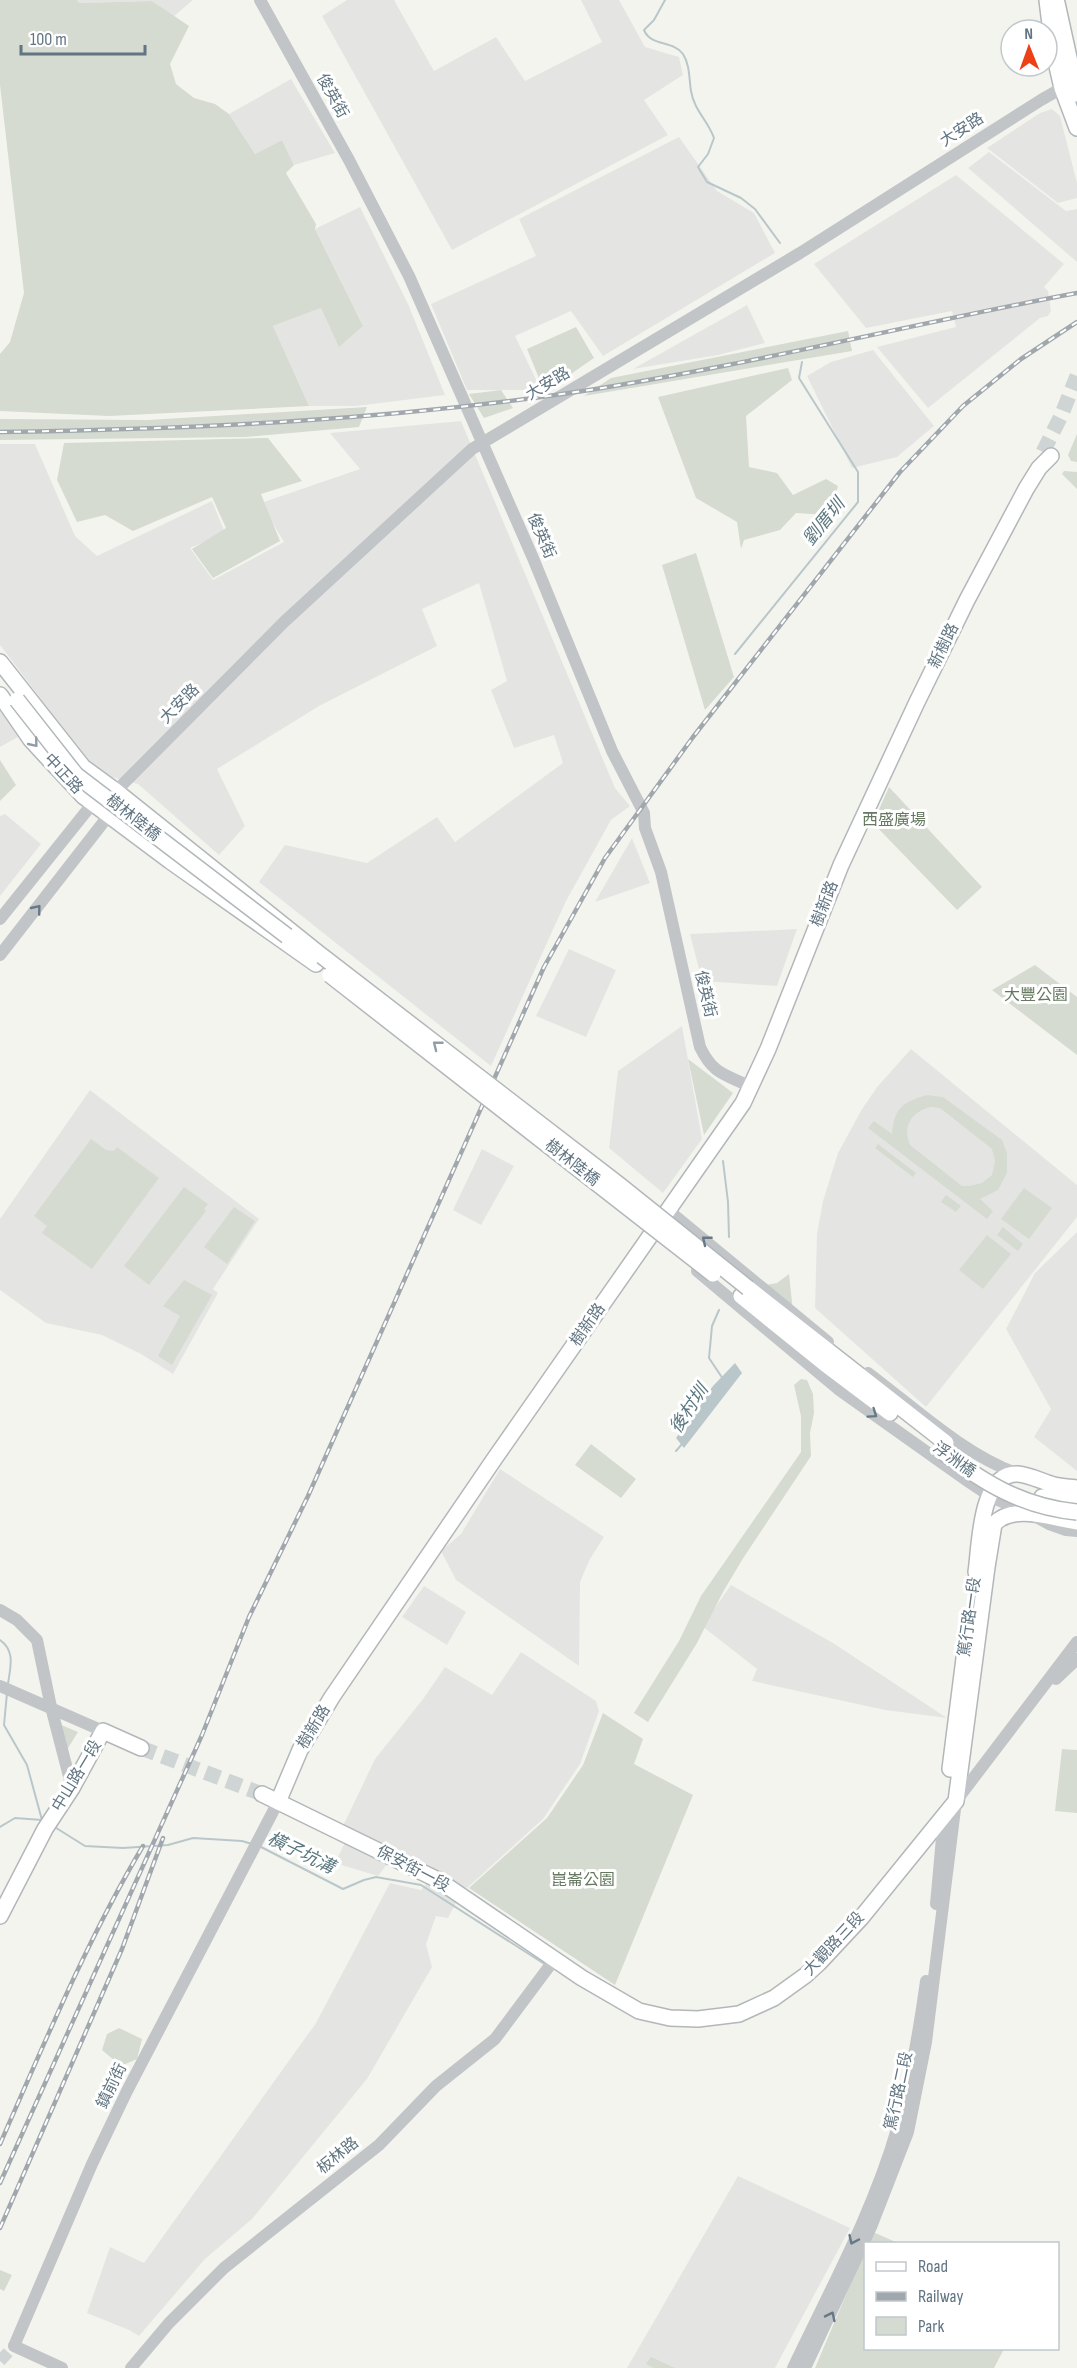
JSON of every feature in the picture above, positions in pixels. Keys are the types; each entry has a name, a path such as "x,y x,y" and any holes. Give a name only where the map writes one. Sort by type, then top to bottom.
{"main road":[{"path":"1047,0 1052,42 1071,90"},
{"path":"1056,0 1077,128"},
{"name":"新樹路","path":"858,828 967,600 1047,454"},
{"name":"中正路","path":"0,662 83,767 159,826"},
{"name":"樹林陸橋","path":"0,678 76,775 618,1184 744,1292 828,1360"},
{"name":"中正路","path":"0,695 31,740 83,796 170,861"},
{"name":"樹林陸橋","path":"159,826 319,960"},
{"name":"樹新路","path":"278,1802 300,1750 332,1697 488,1467 752,1088 858,828"},
{"name":"樹林陸橋","path":"170,861 319,960"},
{"name":"浮洲橋","path":"828,1360 943,1447 989,1485 1012,1496 1040,1505 1077,1512"},
{"name":"浮洲橋","path":"943,1447 1003,1483 1042,1497 1077,1502"},
{"path":"989,1496 999,1482 1008,1476 1018,1474 1056,1485 1077,1488"},
{"name":"篤行路一段","path":"944,1816 983,1513 989,1496"},
{"name":"篤行路一段","path":"956,1801 994,1524 1006,1516 1029,1513 1077,1522"},
{"path":"103,1731 141,1748"},
{"name":"中山路一段","path":"0,1916 47,1825 72,1788 103,1731"},
{"name":"保安街一段","path":"262,1794 438,1880 554,1960"},
{"name":"大觀路三段","path":"554,1960 639,2011 670,2018 689,2019 740,2014 774,1998 819,1963 861,1918 956,1801"}],"street":[{"name":"俊英街","path":"260,0 349,160 409,276 533,558 612,751 644,813 645,828 661,872 700,1047 715,1069 725,1077 752,1088"},
{"name":"大安路","path":"0,919 93,803 116,791 319,589 457,462 482,443 1071,90"},
{"name":"大安路","path":"0,955 109,815 116,791"},
{"path":"669,1210 831,1344 975,1454"},
{"path":"652,1234 855,1402 989,1496 1049,1524 1077,1531"},
{"path":"828,1360 855,1402"},
{"path":"828,1360 975,1454 1018,1474"},
{"path":"997,1466 1077,1481"},
{"path":"0,1610 17,1620 37,1640 72,1788"},
{"name":"大觀路三段","path":"956,1801 1077,1642"},
{"name":"大觀路三段","path":"1037,1696 1077,1659"},
{"path":"6,1688 103,1731"},
{"name":"篤行路二段","path":"805,2368 871,2227 908,2132 927,2037 956,1801"},
{"name":"鎮前街","path":"62,2368 14,2346 92,2164 127,2091 278,1802"},
{"name":"篤行路二段","path":"793,2368 861,2223 880,2179 897,2129 915,2056 926,1982 944,1816"},
{"name":"板林路","path":"131,2368 169,2323 224,2268 379,2145 436,2086 495,2039 554,1960"}],"shaded area":[{"path":"77,0 193,0 173,17 152,1 79,3"},
{"path":"347,0 394,0 434,71 496,37 525,81 602,42 581,0 619,0 645,47 679,57 683,75 644,100 668,135 452,250 322,16"},
{"path":"291,79 335,153 294,165 282,140 255,154 229,114"},
{"path":"1052,109 1060,116 1077,183 1077,198 1058,203 987,148 1040,113"},
{"path":"679,137 717,191 754,213 775,253 603,356 571,311 515,336 541,390 467,390 431,304 536,256 519,219"},
{"path":"989,152 1066,211 1077,209 1077,262 968,168"},
{"path":"956,175 1064,264 1044,287 1048,291 1051,311 1048,316 1040,318 928,408 877,347 956,327 952,311 866,328 814,264"},
{"path":"360,207 408,304 445,395 356,406 309,406 273,326 321,308 363,326 315,229"},
{"path":"747,305 765,343 718,355 633,369"},
{"path":"873,350 934,426 897,457 852,468 807,376 831,362"},
{"path":"461,421 615,788 630,806 611,820 566,901 491,1066 259,882 285,845 367,863 437,817 455,842 563,763 554,735 514,748 491,690 507,681 479,583 422,609 437,646 319,706 217,769 245,826 219,855 138,784 97,773 0,645 0,444 35,444 75,536 97,556 212,501 225,533 190,548 213,580 284,542 261,503 360,469 330,433"},
{"path":"0,711 18,737 0,747"},
{"path":"5,814 41,844 0,896 0,816"},
{"path":"632,838 650,883 595,902"},
{"path":"797,929 777,986 702,981 690,934"},
{"path":"569,949 616,970 586,1037 536,1016"},
{"path":"682,1026 702,1139 663,1193 609,1148 618,1071"},
{"path":"911,1049 1077,1185 1077,1217 926,1407 815,1308 817,1234 823,1201 838,1153 862,1109 878,1086"},
{"path":"90,1090 259,1219 213,1289 218,1293 173,1374 141,1354 102,1335 46,1323 0,1290 0,1219"},
{"path":"482,1149 514,1166 481,1225 453,1210"},
{"path":"1077,1232 1077,1471 1034,1437 1051,1409 1006,1329 1035,1273"},
{"path":"735,1363 742,1373 684,1448 676,1438 713,1386"},
{"path":"500,1469 604,1537 590,1559 580,1582 579,1666 456,1580 441,1551 461,1534"},
{"path":"731,1585 833,1643 947,1718 885,1710 752,1681 757,1669 702,1626"},
{"path":"424,1586 466,1612 447,1645 402,1617"},
{"path":"521,1652 596,1701 599,1711 580,1764 543,1819 467,1888 393,1856 378,1876 335,1863 351,1830 343,1826 375,1759 423,1699 445,1667 492,1695"},
{"path":"429,1880 459,1897 448,1918 436,1916 426,1944 432,1967 367,2079 252,2219 205,2259 139,2336 87,2313 110,2247 144,2263 316,2023 390,1883 421,1890"},
{"path":"738,2176 850,2228 775,2368 627,2368"}],"green space":[{"path":"0,0 77,0 79,3 152,1 189,26 170,64 176,84 194,98 215,104 229,114 255,154 282,140 294,165 286,173 316,224 315,229 363,326 339,347 321,308 273,326 309,406 109,416 0,411 0,354 10,342 24,293 0,85"},
{"path":"576,327 594,358 565,378 541,383 527,349"},
{"path":"848,331 852,351 584,396 611,378"},
{"path":"788,368 792,380 746,416 749,467 777,473 793,495 826,479 838,486 829,515 796,513 780,530 744,540 741,549 737,522 696,498 658,397"},
{"path":"501,390 513,408 484,418 469,394"},
{"path":"367,407 359,427 245,437 0,440 0,419 148,420"},
{"path":"1077,434 1077,462 1071,461 1068,455"},
{"path":"268,438 302,481 261,494 280,541 213,578 192,549 226,528 212,497 133,531 105,515 77,522 57,480 64,443"},
{"path":"1064,471 1077,472 1077,489 1062,474"},
{"path":"696,553 734,677 705,710 662,565"},
{"path":"0,760 16,785 0,801"},
{"name":"西盛廣場","path":"889,787 982,887 957,910 873,823"},
{"name":"大豐公園","path":"1035,965 1077,997 1077,1055 992,990"},
{"path":"688,1059 733,1093 704,1135"},
{"path":"927,1095 943,1097 1002,1140 1007,1153 1007,1173 998,1190 980,1199 993,1211 987,1219 868,1128 874,1121 892,1134 895,1118 901,1107","holes":["940,1108 992,1149 995,1161 992,1175 982,1183 962,1186 910,1145 907,1132 910,1120 924,1109"]},
{"path":"91,1139 106,1150 114,1151 117,1147 159,1178 92,1269 42,1233 47,1226 34,1216"},
{"path":"878,1144 916,1173 913,1177 875,1148"},
{"path":"184,1187 208,1204 204,1209 206,1211 149,1285 124,1266"},
{"path":"1024,1188 1052,1208 1029,1239 1001,1219"},
{"path":"946,1195 961,1206 956,1212 941,1202"},
{"path":"234,1207 255,1221 227,1264 204,1247"},
{"path":"1003,1227 1023,1244 1018,1251 997,1235"},
{"path":"987,1235 1011,1254 983,1289 959,1270"},
{"path":"789,1274 793,1311 765,1285 777,1283"},
{"path":"184,1280 212,1295 172,1365 158,1356 180,1316 163,1306"},
{"path":"801,1379 807,1380 813,1394 811,1456 742,1560 697,1643 648,1722 634,1713 679,1641 701,1596 801,1452 801,1416 794,1385"},
{"path":"591,1444 636,1479 621,1498 575,1465"},
{"name":"崑崙公園","path":"603,1713 643,1739 634,1764 693,1795 615,1985 469,1888 547,1818 583,1765"},
{"path":"59,1724 78,1732 65,1753"},
{"path":"1062,1749 1077,1750 1077,1813 1055,1811"},
{"path":"119,2028 142,2039 137,2059 121,2066 102,2050 107,2034"},
{"path":"873,2232 896,2242 869,2242"},
{"path":"864,2252 864,2350 1003,2350 994,2368 815,2368"},
{"path":"0,2270 12,2275 4,2291 0,2289"},
{"path":"651,2357 675,2368 654,2368 646,2364"}],"waterway":[{"name":"劉厝圳","path":"665,0 654,20 644,30 652,39 679,50 685,58 693,98 714,138 708,154 698,167 707,182 741,198 755,209 780,243"},
{"name":"劉厝圳","path":"735,654 858,502 858,472 799,378 802,362"},
{"path":"723,1161 729,1237"},
{"path":"719,1310 712,1326 709,1358 723,1379"},
{"name":"後村圳","path":"676,1451 682,1444"},
{"path":"0,1640 5,1644 10,1655 8,1684"},
{"path":"7,1693 4,1725 27,1765 42,1820"},
{"path":"0,1827 15,1818 42,1820"},
{"name":"橫子坑溝","path":"53,1826 85,1846 123,1848 168,1845 193,1838 242,1841 252,1844"},
{"name":"橫子坑溝","path":"261,1847 343,1889 376,1877 421,1885 546,1965"}],"tunnel":[{"path":"1043,452 1077,376"},
{"path":"141,1748 262,1794"},
{"path":"0,2361 14,2346"}],"railway":[{"path":"0,432 292,421 511,401 645,381 1077,293"},
{"path":"0,2183 202,1735 249,1617 308,1496 544,967 605,858 693,737 900,472 963,406 1021,359 1077,322"},
{"path":"0,2228 122,1949 163,1838"},
{"path":"0,2144 85,1955 143,1846"}]}
